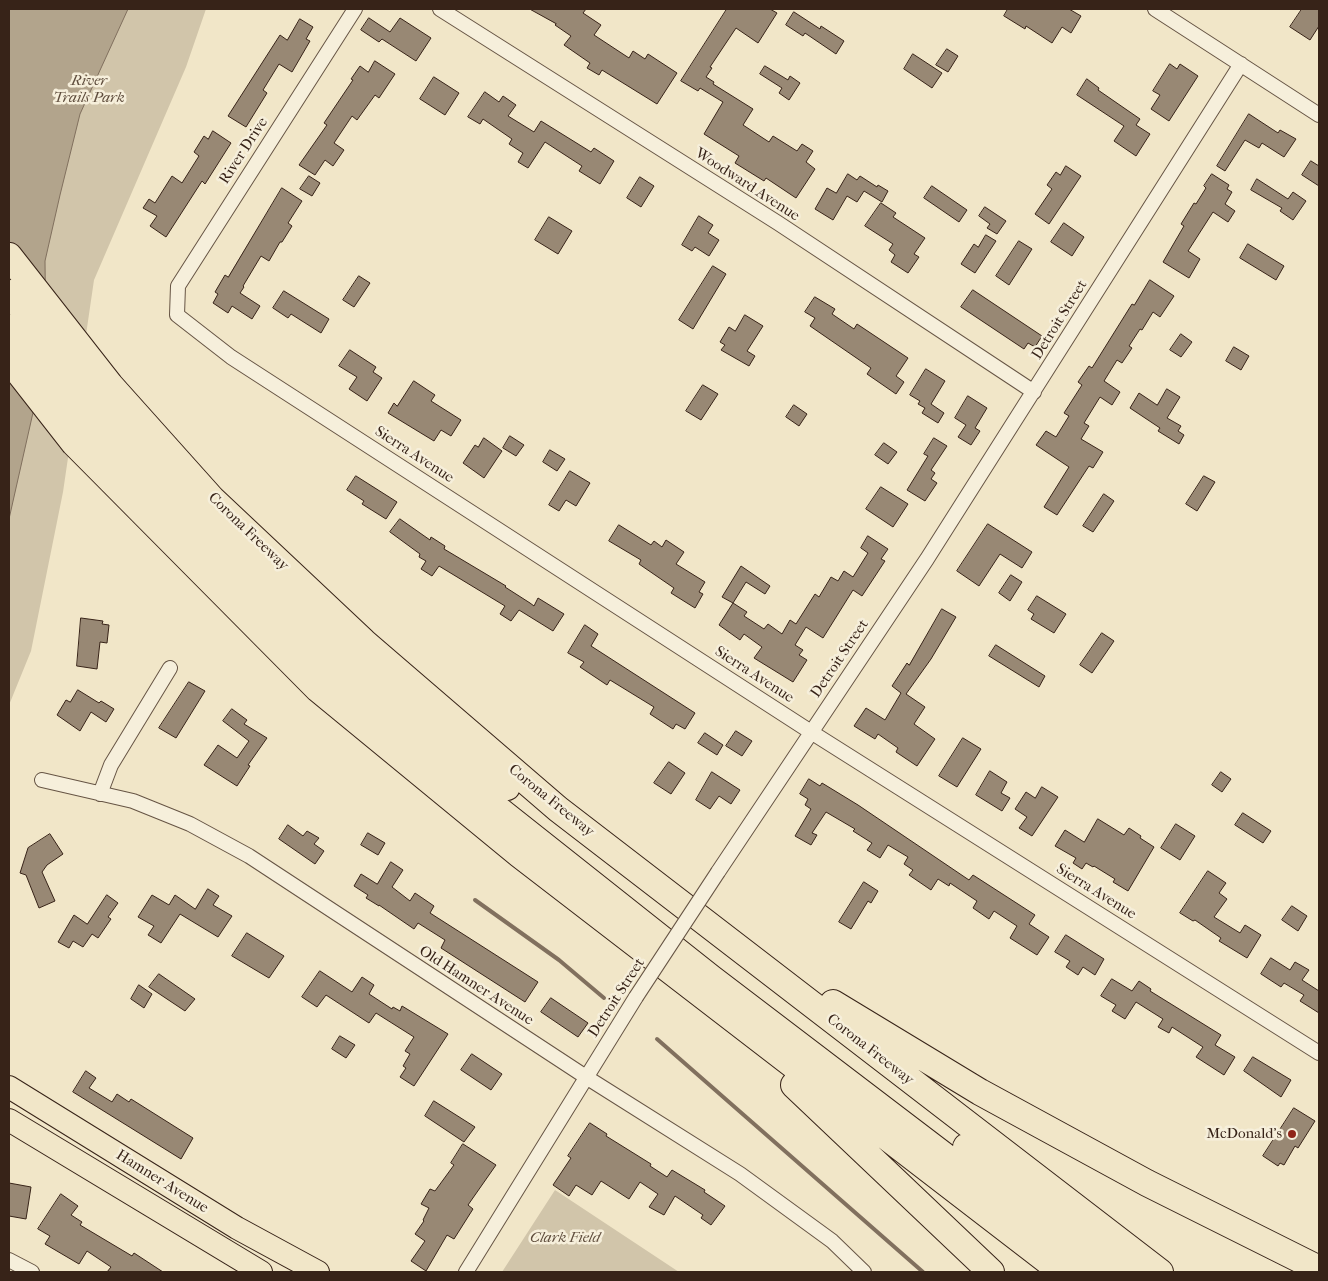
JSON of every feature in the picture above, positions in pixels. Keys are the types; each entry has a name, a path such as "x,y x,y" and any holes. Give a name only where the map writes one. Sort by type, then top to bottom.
{"highway":[{"name":"Corona Freeway","path":"9,256 92,412 318,689 520,855 1062,1272"},
{"path":"9,293 92,412 184,528 297,639 398,730 711,978 1097,1272"},
{"path":"9,328 92,412 149,461 273,588 409,710 724,959 1128,1272"},
{"name":"Corona Freeway","path":"9,360 92,412 212,499 364,642 558,808 1160,1272"},
{"path":"727,939 980,1092 1146,1183 1319,1269"},
{"path":"691,986 991,1272"}],"main road":[{"name":"Hamner Avenue","path":"9,1087 237,1228 318,1272"},
{"name":"Hamner Avenue","path":"9,1120 261,1272"}],"street":[{"name":"River Drive","path":"177,315 178,286 355,9"},
{"name":"Woodward Avenue","path":"440,9 778,224 1034,392"},
{"path":"1155,9 1319,114"},
{"name":"Detroit Street","path":"466,1272 636,997 926,560 1240,64"},
{"name":"Sierra Avenue","path":"177,315 231,357 811,732 1319,1053"},
{"path":"100,794 111,765 170,668"},
{"name":"Old Hamner Avenue","path":"42,780 133,801 190,824 249,856 586,1078 760,1188 832,1241 864,1272"},
{"path":"9,1260 32,1272"}],"green space":[{"name":"River Trails Park","path":"20,9 206,9 186,67 94,280 63,492 31,651 9,705 9,27"},
{"name":"Clark Field","path":"555,1190 679,1272 502,1272"}],"shaded area":[{"path":"9,9 128,9 80,114 60,195 45,261 46,355 9,519"}],"building":[{"path":"530,9 586,9 583,13 601,25 594,35 629,58 633,51 645,59 648,54 677,73 657,104 602,70 599,75 587,68 590,63 564,45 571,36 556,24"},
{"path":"727,9 770,9 777,13 758,43 736,28 710,67 712,68 706,77 714,82 713,84 753,109 743,125 769,142 773,136 797,151 802,144 813,151 806,162 815,169 796,198 766,178 764,181 735,163 739,156 704,134 723,102 700,88 698,91 681,81"},
{"path":"1008,9 1069,9 1081,16 1071,33 1062,27 1052,43 1026,26 1025,29 1004,16"},
{"path":"1302,9 1319,9 1319,26 1310,40 1290,27"},
{"path":"794,12 820,29 821,26 844,41 836,54 805,33 803,36 786,25"},
{"path":"369,18 390,32 400,18 431,38 416,61 382,39 379,42 361,30"},
{"path":"300,19 313,27 306,39 310,41 292,72 279,64 263,90 267,93 246,127 228,116 280,35 287,40"},
{"path":"947,49 958,56 948,72 936,65"},
{"path":"913,54 942,73 932,88 904,69"},
{"path":"375,61 395,74 379,98 375,95 357,120 352,116 334,143 344,150 333,166 325,160 315,175 299,165 327,125 324,123 353,80 351,79 360,66 368,72"},
{"path":"1170,64 1177,69 1180,64 1198,76 1169,121 1151,109 1160,95 1153,91"},
{"path":"765,66 788,80 790,76 800,83 789,100 779,93 782,88 760,74"},
{"path":"434,77 459,93 445,115 420,99"},
{"path":"1087,79 1099,88 1098,90 1140,119 1136,125 1150,134 1136,156 1114,141 1124,126 1077,95"},
{"path":"485,92 499,102 503,96 516,105 508,116 534,132 541,121 591,152 594,148 614,161 600,184 579,171 582,166 545,142 528,168 518,162 523,153 509,144 512,139 483,119 480,124 468,117"},
{"path":"1249,114 1278,133 1280,130 1296,139 1284,157 1262,143 1259,148 1245,140 1225,171 1217,166"},
{"path":"213,131 231,143 205,184 202,181 166,237 150,226 157,216 143,208 149,199 155,203 172,176 182,183 199,156 194,152 204,136 208,139"},
{"path":"1311,161 1319,166 1319,186 1302,175"},
{"path":"1066,166 1081,176 1049,224 1035,214 1052,189 1047,185 1056,172 1060,175"},
{"path":"848,174 857,180 860,176 877,187 878,185 888,191 882,202 864,191 857,202 847,196 833,220 815,209 827,188 836,193"},
{"path":"1212,174 1229,185 1227,189 1232,192 1225,204 1235,211 1228,222 1213,212 1188,251 1200,259 1189,278 1163,262 1184,226 1181,224 1206,188 1204,186"},
{"path":"309,176 320,183 312,196 300,189"},
{"path":"640,177 654,186 641,207 627,198"},
{"path":"1257,179 1288,199 1293,192 1306,201 1293,220 1280,211 1282,208 1251,190"},
{"path":"932,186 967,210 959,222 924,198"},
{"path":"282,188 302,201 288,223 292,226 269,261 261,256 240,293 260,306 252,319 232,306 228,313 213,303 218,294 215,292 225,275 228,277"},
{"path":"881,203 896,213 893,217 925,238 914,254 919,257 908,273 891,262 895,255 889,250 893,244 865,226"},
{"path":"985,207 1006,221 997,234 987,228 990,224 979,216"},
{"path":"699,216 713,225 708,233 719,240 709,256 695,247 692,251 682,245"},
{"path":"549,217 572,231 558,254 535,240"},
{"path":"1064,223 1084,237 1072,256 1051,242"},
{"path":"986,235 996,241 975,273 961,264 974,244 978,247"},
{"path":"1019,241 1032,249 1009,285 996,276"},
{"path":"1248,244 1284,266 1276,280 1240,258"},
{"path":"713,266 726,274 693,329 679,320"},
{"path":"359,276 370,283 354,307 343,300"},
{"path":"1150,280 1174,296 1160,317 1153,312 1129,346 1132,348 1122,363 1117,360 1104,381 1120,392 1112,405 1100,397 1084,423 1089,426 1081,439 1103,452 1093,468 1089,466 1057,515 1044,507 1069,467 1036,445 1046,431 1056,437 1069,416 1064,413 1082,385 1078,382 1089,366 1092,368 1132,304 1134,305"},
{"path":"973,290 1042,336 1035,347 1028,343 1024,349 961,307"},
{"path":"284,291 329,319 321,333 291,314 288,318 273,308"},
{"path":"815,297 835,309 832,314 854,329 857,324 908,358 896,376 904,382 896,394 867,374 871,368 810,326 815,318 805,312"},
{"path":"745,315 763,326 747,351 755,356 749,366 721,350 725,345 720,342 729,327 735,331"},
{"path":"1181,334 1192,342 1181,357 1170,350"},
{"path":"1234,347 1249,356 1241,370 1226,361"},
{"path":"350,350 376,367 373,372 382,378 367,401 349,389 357,377 339,366"},
{"path":"926,369 945,381 931,404 944,413 938,423 922,413 925,408 918,404 920,401 910,395"},
{"path":"414,381 435,395 431,401 461,420 451,436 441,430 434,441 388,413 394,403 397,406"},
{"path":"703,385 718,394 701,420 686,411"},
{"path":"1167,389 1180,397 1167,418 1181,426 1178,431 1184,435 1179,444 1158,431 1160,428 1130,408 1139,393 1157,405"},
{"path":"968,396 987,408 975,428 980,431 971,445 958,437 966,425 955,418"},
{"path":"794,405 807,414 799,426 786,417"},
{"path":"510,436 524,445 516,456 503,448"},
{"path":"484,438 502,451 484,478 463,463 475,445 478,447"},
{"path":"934,438 947,446 931,470 935,473 931,479 937,483 925,501 907,490 928,456 924,454"},
{"path":"884,443 897,452 888,464 875,455"},
{"path":"550,450 565,459 557,471 543,462"},
{"path":"570,471 590,483 576,506 566,500 559,511 549,505"},
{"path":"356,476 397,502 386,519 362,504 364,501 347,490"},
{"path":"1204,476 1215,482 1197,511 1186,504"},
{"path":"881,487 908,504 893,527 866,509"},
{"path":"1104,494 1114,501 1093,532 1083,526"},
{"path":"400,519 430,540 431,537 445,546 444,549 506,586 534,606 538,598 564,614 553,631 519,610 511,621 500,614 505,606 439,566 432,576 421,569 426,561 419,557 420,554 390,532"},
{"path":"988,524 1032,552 1022,568 1000,554 979,586 957,571"},
{"path":"619,525 651,545 654,541 662,547 666,540 684,552 676,564 705,582 699,592 703,594 695,608 671,593 674,588 639,564 641,560 609,541"},
{"path":"868,536 888,549 881,559 885,561 862,596 853,590 823,638 806,627 795,645 803,650 799,655 807,660 793,682 754,658 762,647 744,634 740,640 719,625 733,603 747,612 744,616 764,629 768,624 782,634 790,620 796,624 815,594 819,597 831,577 838,581 844,571 853,577 868,553 861,548"},
{"path":"741,566 770,586 765,594 746,582 733,603 722,597"},
{"path":"1011,575 1022,582 1010,601 999,593"},
{"path":"1037,596 1066,614 1054,633 1031,619 1034,614 1028,610"},
{"path":"942,609 956,617 931,659 906,694 925,707 914,724 935,739 917,766 896,752 898,748 878,734 875,739 854,726 866,708 885,720 901,693 892,686 907,663 909,665"},
{"path":"81,618 103,621 102,624 109,625 107,643 100,642 97,669 77,666"},
{"path":"585,625 598,634 591,646 695,713 685,729 676,724 673,729 650,714 654,707 610,680 607,685 580,667 584,662 568,653"},
{"path":"1102,633 1114,641 1092,673 1080,665"},
{"path":"996,645 1045,676 1039,687 989,656"},
{"path":"189,682 205,691 176,738 159,728"},
{"path":"78,690 99,703 101,701 114,709 106,722 91,712 80,731 57,715 66,700 70,702"},
{"path":"232,709 247,720 244,724 267,738 248,765 250,766 237,786 204,765 218,745 237,758 249,741 223,721"},
{"path":"736,731 752,741 742,756 726,746"},
{"path":"705,733 723,745 717,755 698,743"},
{"path":"963,738 981,749 957,787 939,776"},
{"path":"669,762 685,773 671,794 654,783"},
{"path":"990,771 1007,782 1001,793 1010,798 1002,811 976,795"},
{"path":"712,772 740,790 731,804 719,796 710,809 696,800"},
{"path":"1221,772 1231,779 1222,792 1212,785"},
{"path":"809,779 820,786 822,783 858,805 969,880 973,875 1035,915 1029,924 1049,937 1037,955 1010,938 1017,926 994,911 989,919 973,908 977,901 950,883 949,886 938,879 931,890 909,875 913,870 904,864 908,857 888,845 880,858 867,850 872,843 853,831 855,829 826,812 812,833 817,835 811,845 795,836 811,809 805,805 808,799 800,794"},
{"path":"1042,787 1058,797 1032,836 1019,828 1027,817 1015,809 1026,792 1035,798"},
{"path":"1243,813 1271,831 1263,843 1235,825"},
{"path":"1098,819 1124,835 1129,828 1154,847 1128,891 1113,882 1115,879 1094,866 1086,863 1082,869 1073,863 1076,858 1055,846 1065,830 1084,842"},
{"path":"1176,824 1195,836 1180,860 1161,848"},
{"path":"288,825 303,836 307,831 319,838 314,844 324,851 315,864 279,839"},
{"path":"368,833 385,843 378,855 361,845"},
{"path":"50,834 63,854 47,865 42,872 55,901 39,908 26,875 20,873 28,848"},
{"path":"391,862 403,870 392,887 410,901 415,893 434,906 430,913 538,982 525,1002 441,948 445,940 418,923 414,929 366,898 368,895 354,886 361,874 377,884"},
{"path":"1208,871 1226,883 1219,893 1227,899 1214,917 1240,933 1245,925 1261,935 1247,958 1219,941 1221,938 1195,920 1193,921 1180,913"},
{"path":"864,882 878,891 871,903 868,901 851,929 839,922"},
{"path":"208,889 219,896 213,905 232,916 218,937 180,914 161,943 148,935 154,926 138,917 152,895 169,905 175,895 195,909"},
{"path":"107,895 118,903 108,917 111,919 98,938 92,934 83,947 73,941 69,948 58,942 74,915 87,924"},
{"path":"1292,906 1307,916 1298,931 1282,920"},
{"path":"247,933 284,956 269,978 232,956"},
{"path":"1066,935 1104,959 1095,975 1083,967 1078,975 1066,967 1070,961 1055,952"},
{"path":"1271,958 1290,970 1295,962 1309,970 1302,980 1319,991 1319,1013 1300,1001 1304,995 1284,983 1281,987 1261,974"},
{"path":"320,971 352,992 362,977 374,985 369,994 392,1009 393,1007 400,1011 402,1006 448,1034 414,1086 400,1077 406,1068 403,1066 410,1054 405,1051 414,1037 376,1013 369,1023 326,995 317,1007 302,997"},
{"path":"159,974 195,999 185,1011 149,987"},
{"path":"1112,979 1132,991 1139,981 1151,989 1150,991 1221,1035 1215,1045 1235,1057 1224,1075 1196,1057 1203,1047 1172,1027 1169,1033 1158,1027 1163,1019 1136,1002 1125,1019 1112,1011 1116,1005 1101,996"},
{"path":"139,985 152,994 144,1008 131,999"},
{"path":"551,998 588,1023 578,1037 541,1012"},
{"path":"340,1036 355,1045 346,1058 332,1049"},
{"path":"472,1054 502,1074 491,1090 461,1070"},
{"path":"1253,1057 1291,1080 1281,1097 1244,1071"},
{"path":"86,1071 96,1078 89,1088 112,1102 117,1094 129,1102 131,1099 193,1138 181,1159 73,1092"},
{"path":"434,1101 475,1127 464,1142 425,1116"},
{"name":"McDonald's","path":"1294,1108 1315,1121 1298,1148 1295,1146 1284,1165 1280,1163 1278,1166 1263,1156"},
{"path":"590,1123 667,1177 672,1170 705,1190 704,1192 725,1206 711,1225 701,1218 703,1215 675,1196 664,1215 649,1207 658,1194 640,1182 629,1199 601,1181 592,1195 576,1185 569,1196 553,1185 571,1158 568,1156"},
{"path":"463,1144 496,1165 468,1205 473,1209 454,1239 447,1235 426,1271 411,1261 425,1241 415,1234 424,1221 429,1208 421,1204 430,1189 435,1191 454,1165 451,1163"},
{"path":"9,1183 31,1187 26,1219 9,1216"},
{"path":"61,1194 78,1206 71,1215 82,1222 80,1225 132,1256 134,1253 163,1272 107,1272 111,1267 87,1251 79,1264 45,1244 50,1236 38,1229"}],"waterway":[{"path":"475,900 559,960 604,998"},
{"path":"657,1039 923,1272"}],"place":[{"name":"McDonald's","path":"1292,1134"}]}
